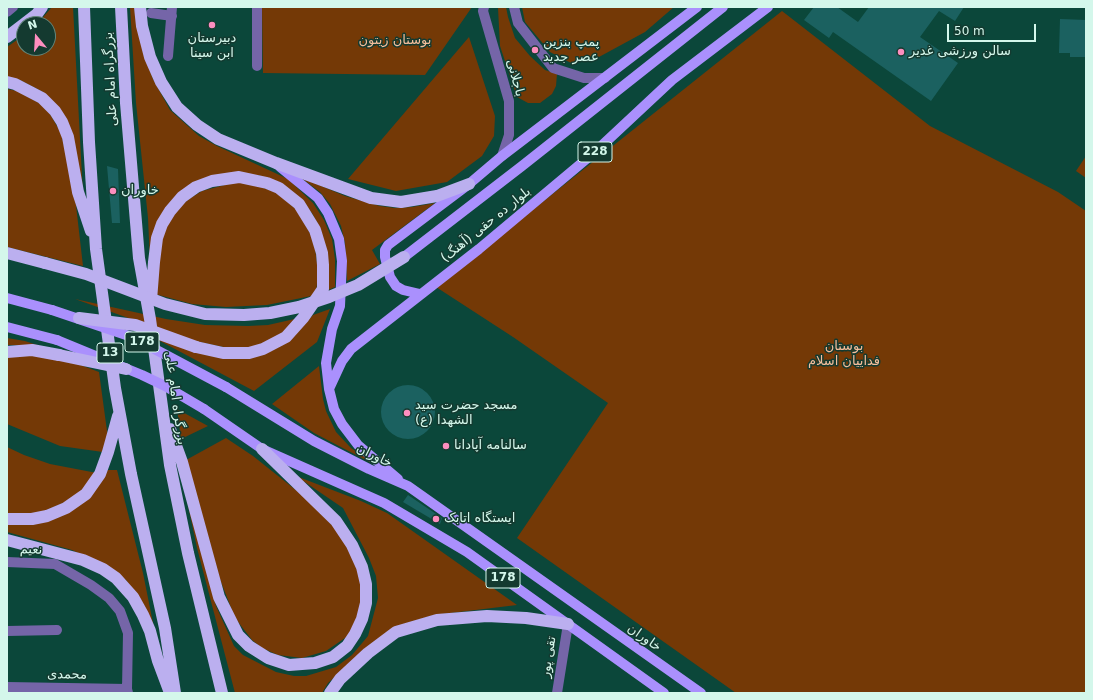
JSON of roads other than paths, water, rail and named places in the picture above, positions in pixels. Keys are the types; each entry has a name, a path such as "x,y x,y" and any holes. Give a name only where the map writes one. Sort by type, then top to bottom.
{"highway":[{"path":"34,16 42,7"},
{"name":"بزرگراه امام علی","path":"84,7 89,142 96,249 119,413 165,628 175,693"},
{"name":"بزرگراه امام علی","path":"121,7 126,103 139,258 150,319 170,466 188,553 222,693"},
{"path":"140,7 142,26 150,56 161,82 177,107 197,125 218,138 276,163 371,198 401,202 437,196 470,184"},
{"path":"7,37 16,30"},
{"path":"7,82 15,84 42,98 55,111 62,122 68,137 78,192 96,249"},
{"path":"79,318 135,326 196,347 236,354 249,353 276,343 293,330 323,289 322,253 315,230 299,204 279,188 239,177 212,181 196,188 182,198 166,218 157,238 150,319"},
{"path":"7,253 86,274 165,304 205,314 244,315 270,313 299,307 329,297 358,285 404,257"},
{"path":"7,352 32,350 126,369"},
{"path":"163,412 182,462 220,597 238,635 249,646 268,658 289,665 315,663 333,657 347,646 362,620 366,603 364,579 359,558 336,521 262,449"},
{"path":"7,519 32,519 47,516 66,508 86,494 100,474 119,413"},
{"path":"7,540 83,560 103,569 116,578 133,597 143,615 150,631 158,661 170,693"},
{"path":"330,693 340,679 368,653 396,632 437,620 486,616 526,618 568,624"},
{"path":"215,666 228,693"}],"main road":[{"name":"بلوار ده حقی (آهنگ)","path":"404,257 723,7"},
{"name":"بلوار ده حقی (آهنگ)","path":"329,389 342,361 351,349 479,249 596,151 672,80 768,7"},
{"path":"420,294 403,290 396,286 390,277 385,263 385,250 388,245 470,184 502,156 693,9"},
{"path":"276,163 318,198 328,213 339,239 342,261 340,306 332,329 326,363 329,389 334,409 358,445 408,486"},
{"name":"خاوران","path":"7,298 79,318 132,337 226,386 314,441 408,486 701,693"},
{"name":"178","path":"7,327 57,340 165,386 204,409 262,449 384,503 467,552 664,693"}],"street":[{"path":"7,12 13,7"},
{"path":"257,7 257,66"},
{"name":"باجلانی","path":"484,7 483,11 509,101 509,135 502,156"},
{"path":"514,7 518,22 553,68 584,78 605,78"},
{"path":"151,13 172,12 168,56"},
{"name":"نعیم","path":"7,562 55,564 109,598 120,611 128,633 127,692"},
{"name":"تقی پور","path":"557,693 568,624"},
{"path":"7,631 57,630"},
{"name":"محمدی","path":"7,686 127,692"}],"place":[{"name":"دبیرستان ابن سینا","path":"212,25"},
{"name":"پمپ بنزین عصر جدید","path":"535,50"},
{"name":"سالن ورزشی غدیر","path":"901,52"},
{"name":"خاوران","path":"113,191"},
{"name":"مسجد حضرت سید الشهدا (ع)","path":"407,413"},
{"name":"سالنامه آپادانا","path":"446,446"},
{"name":"ایستگاه اتابک","path":"436,519"}],"park label":[{"name":"بوستان زیتون","path":"395,41"},
{"name":"بوستان فداییان اسلام","path":"844,354"}]}
